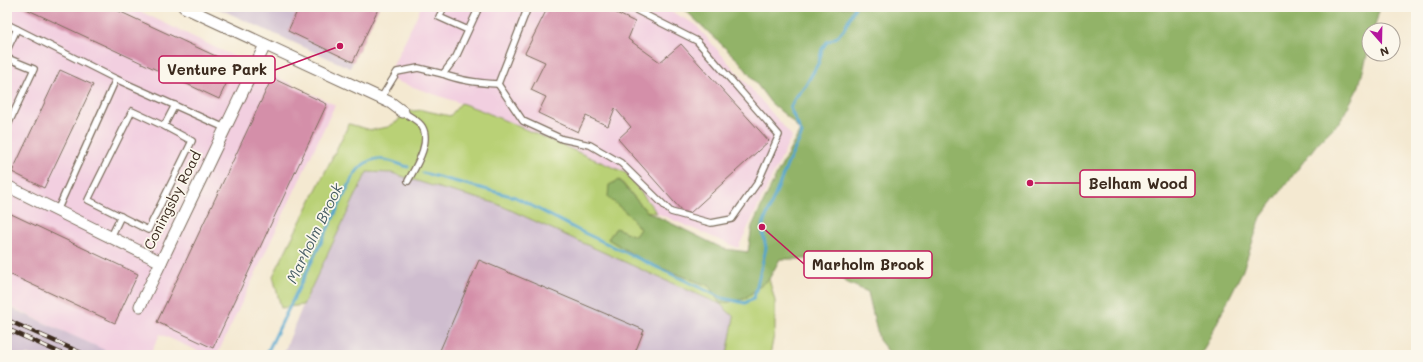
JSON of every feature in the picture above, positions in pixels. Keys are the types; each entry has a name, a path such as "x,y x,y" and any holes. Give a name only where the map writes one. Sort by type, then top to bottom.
{"street":[{"path":"184,7 198,10 265,45 380,99 404,112"},
{"name":"Coningsby Road","path":"7,186 161,262 265,45"},
{"path":"140,306 161,262"}],"lane":[{"path":"444,7 439,17 468,30"},
{"path":"443,74 456,57 479,7"},
{"path":"498,84 528,7"},
{"path":"380,99 397,72 418,68 443,74 452,78 498,84 523,121 562,139 590,145 621,163 672,212 711,222 732,219 758,182 778,134 697,41 630,7"},
{"path":"7,24 116,78 225,128"},
{"path":"7,50 17,29"},
{"path":"7,58 34,69 7,127"},
{"path":"57,211 116,78"},
{"path":"164,126 175,105"},
{"path":"132,111 164,126 192,141 148,230 88,200 132,111"},
{"path":"404,112 422,126 425,140 421,158 408,181"},
{"path":"111,237 121,216"}],"shaded area":[{"path":"7,7 131,7 335,105 217,355 207,355 160,334 150,355 114,355 7,305"},
{"path":"215,7 379,7 350,68"},
{"path":"421,7 662,7 695,24 792,136 738,248 657,213 625,173 483,111 387,78"},
{"path":"367,172 393,173 439,188 495,203 720,304 734,317 727,355 283,355 303,305"},
{"path":"7,306 116,355 7,355"}],"green space":[{"path":"682,7 1380,7 1376,22 1361,22 1361,62 1365,62 1359,86 1341,120 1317,144 1261,217 1243,270 1201,355 891,355 879,340 868,292 848,283 808,259 780,259 769,279 744,299 720,304 709,286 645,262 608,239 616,228 635,236 640,229 630,216 608,197 609,185 619,180 646,211 724,249 748,252 752,226 800,131 790,119 771,103 740,62"},
{"path":"461,103 483,111 626,173 657,213 646,211 620,180 609,197 630,216 640,229 635,236 616,228 608,239 645,262 744,299 769,279 775,301 775,330 770,355 727,355 734,317 720,304 495,203 439,188 392,173 367,172 303,305 281,308 273,276 349,124 371,130 388,127 398,121 403,112 422,110 450,116"}],"building":[{"path":"22,7 110,7 235,65 219,99"},
{"path":"299,7 379,7 353,62 288,31"},
{"path":"548,7 604,7 635,22 628,39 660,62 681,44 769,141 690,213 682,211 618,139 631,127 615,108 608,126 586,116 578,132 538,113 546,97 531,90 545,62 525,53"},
{"path":"60,70 93,85 44,188 12,172"},
{"path":"272,78 327,104 213,348 157,322"},
{"path":"7,212 138,274 115,323 7,273"},
{"path":"479,260 644,330 634,355 438,355"}],"waterway":[{"name":"Marholm Brook","path":"423,173 515,197 578,230 722,298 745,303 754,298 766,248 762,227 788,163 802,134 790,108 795,98 806,85 819,62 822,49 827,42 837,37 844,29 855,7"},
{"name":"Marholm Brook","path":"266,355 354,175 360,167 366,162 378,159 408,167"}],"railway":[{"path":"7,320 86,355"},
{"path":"7,329 65,355"}],"place":[{"name":"Venture Park","path":"340,46"},
{"name":"Belham Wood","path":"1030,183"},
{"name":"Marholm Brook","path":"762,227"}]}
